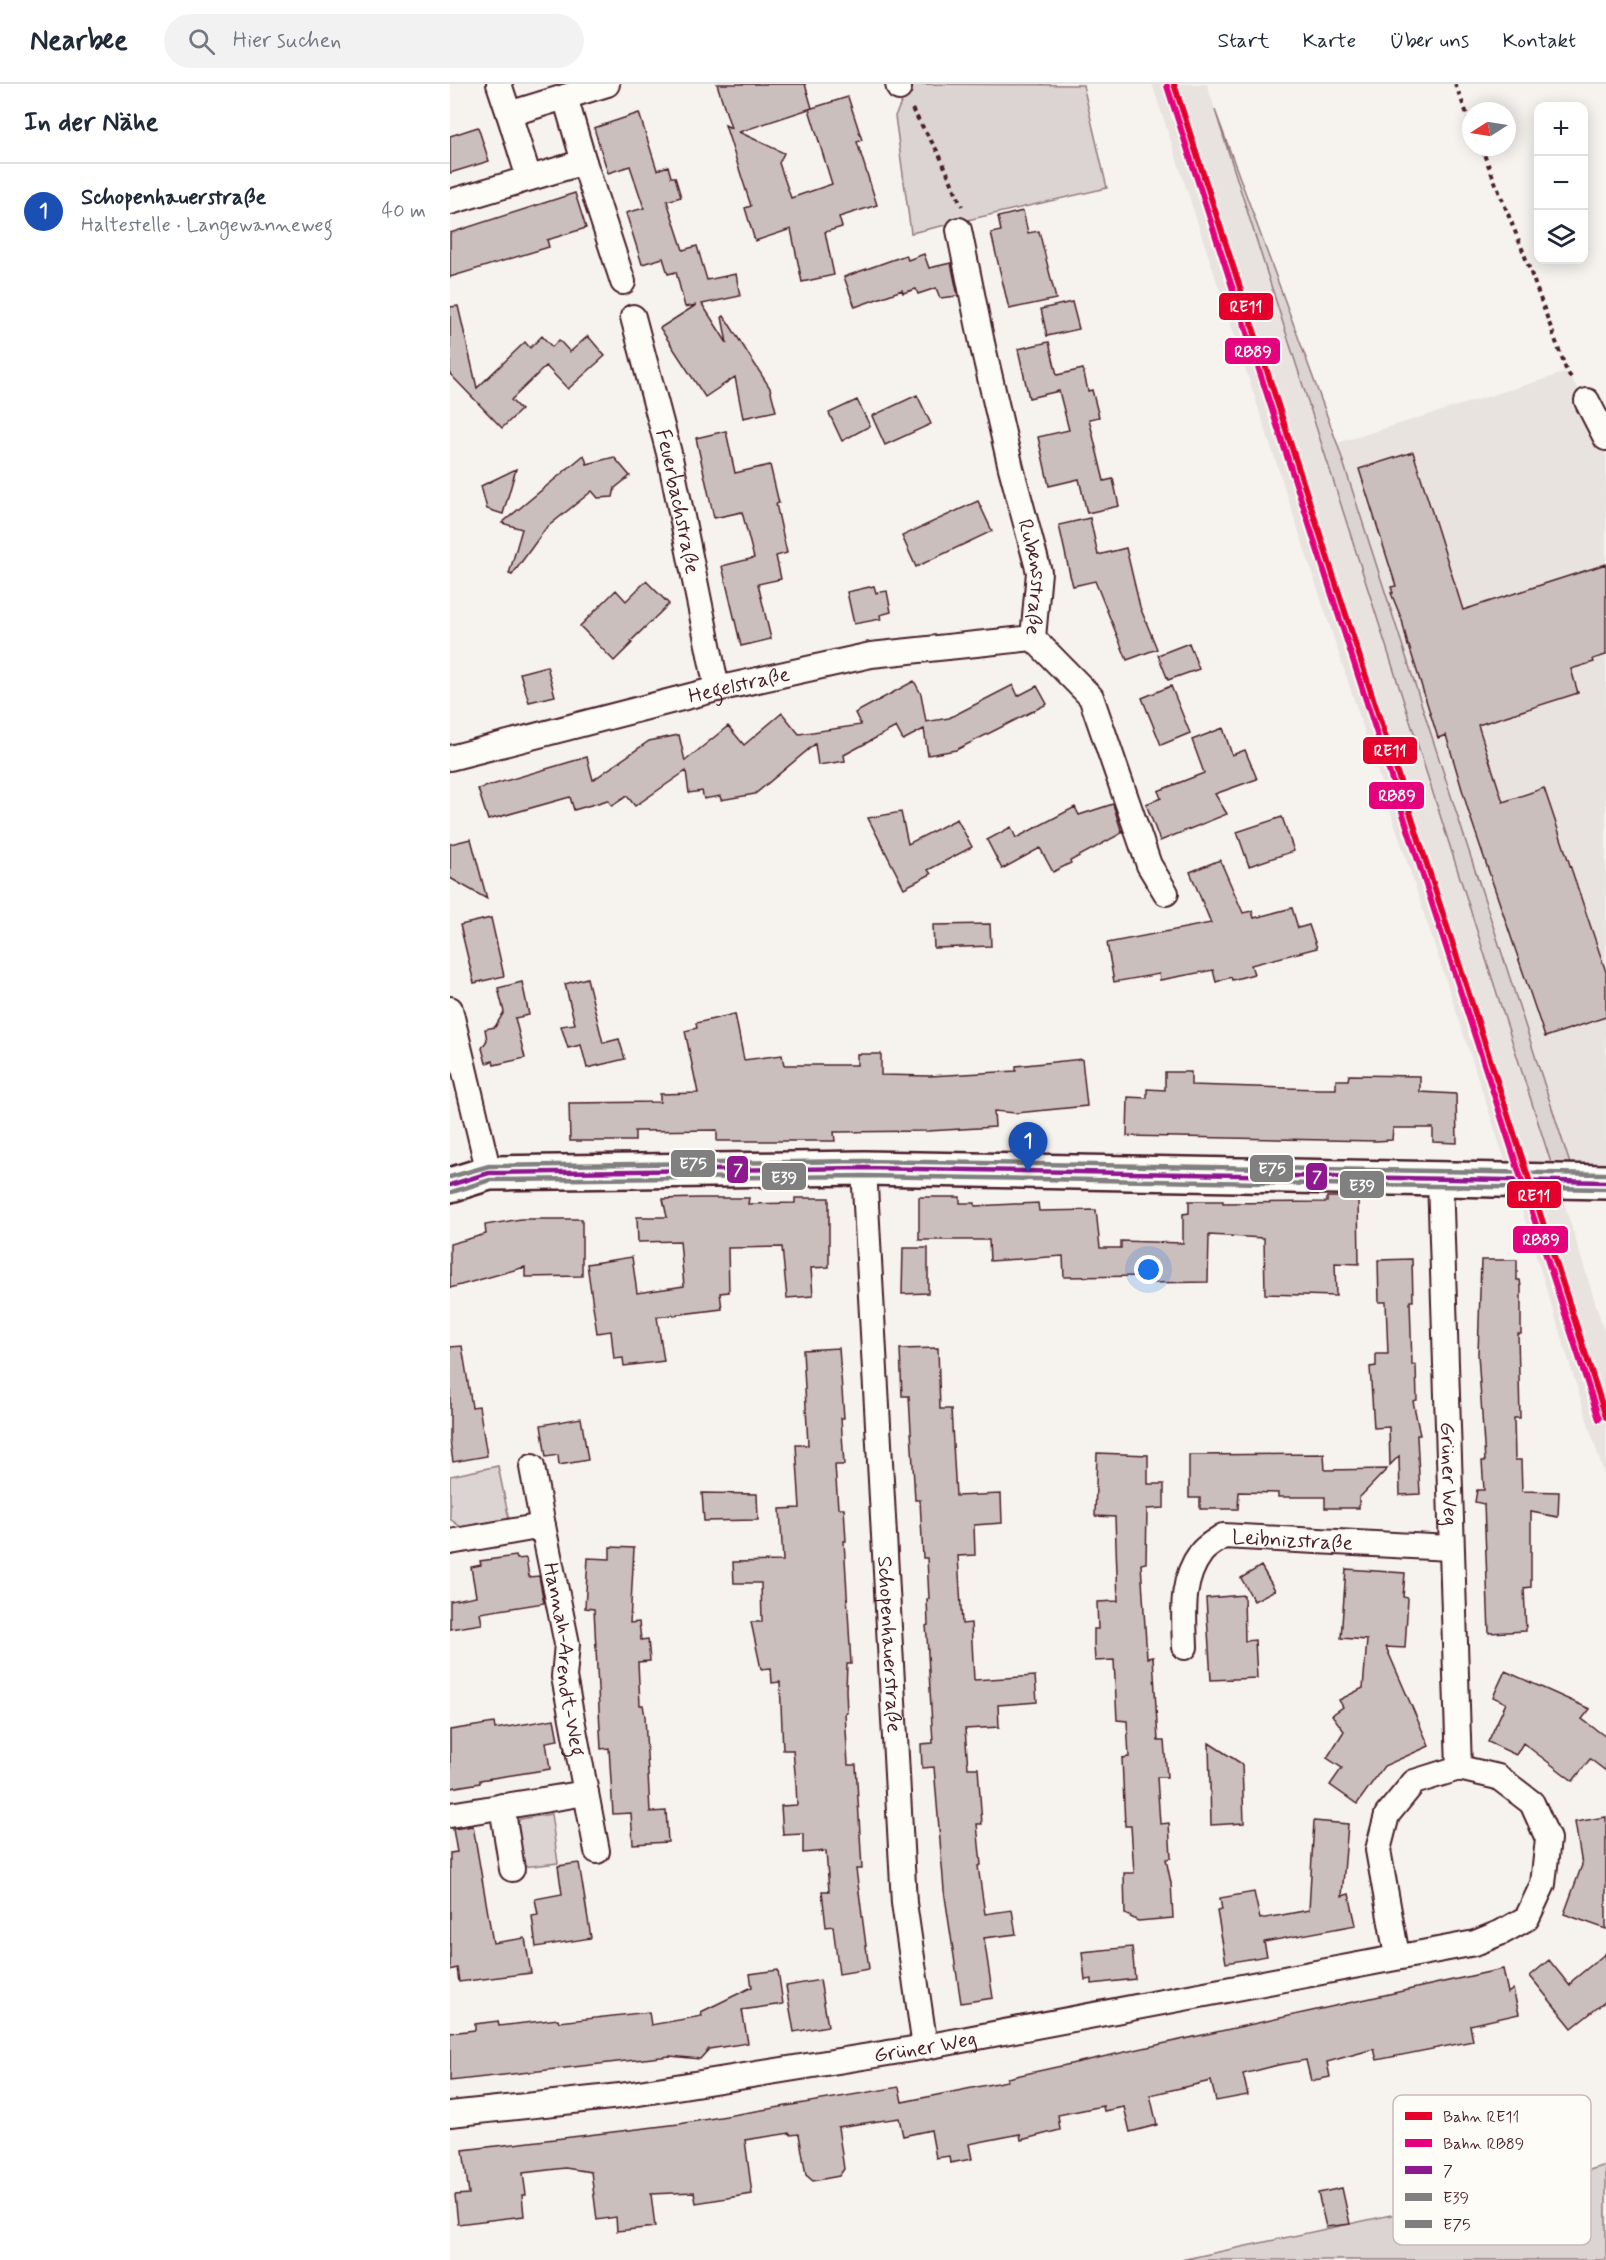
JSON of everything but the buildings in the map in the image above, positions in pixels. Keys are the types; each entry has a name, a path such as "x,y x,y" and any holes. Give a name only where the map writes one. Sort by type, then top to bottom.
{"street":[{"path":"499,84 529,178"},
{"path":"509,114 608,84"},
{"path":"565,97 623,282"},
{"path":"450,202 584,162"},
{"name":"Rubensstraße","path":"959,230 995,400 1039,572 1033,638 1091,697 1149,865 1166,892"},
{"name":"Feuerbachstraße","path":"633,317 669,453 717,689"},
{"path":"1587,401 1606,438"},
{"name":"Hegelstraße","path":"450,758 717,689 871,655 1033,638"},
{"path":"450,1009 489,1173"},
{"path":"450,1185 489,1173 864,1168 1606,1182"},
{"name":"Schopenhauerstraße","path":"864,1168 904,1903 925,2048"},
{"name":"Grüner Weg","path":"450,2114 620,2096 925,2048 1397,1956 1475,1943 1527,1918 1543,1884 1548,1839 1532,1803 1498,1777 1459,1768 1450,1548 1440,1178"},
{"name":"Hannah-Arendt-Weg","path":"532,1467 567,1644 564,1677 597,1851"},
{"path":"450,1542 543,1526"},
{"name":"Leibnizstraße","path":"1185,1647 1184,1595 1191,1572 1201,1552 1223,1536 1450,1548"},
{"path":"1397,1956 1378,1850 1387,1815 1414,1782 1459,1768"},
{"path":"450,1815 586,1792"},
{"path":"502,1806 512,1869"}],"path":[{"path":"1455,84 1462,102"},
{"path":"898,86 939,154 952,183 964,212 959,230"},
{"path":"1485,156 1523,251 1567,372 1587,401"}],"shaded area":[{"path":"910,84 1083,85 1107,188 911,233 895,116"},
{"path":"1152,84 1207,84 1552,1166 1507,1167"},
{"path":"1215,110 1337,443 1571,1167 1552,1166"},
{"path":"1567,372 1606,432 1606,1166 1571,1167 1337,443"},
{"path":"1519,1201 1564,1202 1606,1337 1606,1481"},
{"path":"498,1466 509,1519 461,1527 450,1519 450,1476"},
{"path":"551,1814 558,1863 523,1867 516,1827 520,1819"},
{"path":"1606,2165 1606,2260 1181,2260 1393,2214 1393,2245 1591,2245 1591,2170"}],"rail line":[{"name":"RE11","path":"1174,84 1606,1417"},
{"name":"RB89","path":"1167,86 1599,1419"}],"transit line":[{"name":"E75","path":"450,1177 489,1166 864,1161 1606,1174"},
{"name":"7","path":"450,1185 489,1173 864,1168 1606,1182"},
{"name":"E39","path":"452,1192 490,1180 864,1176 1606,1189"}],"place":[{"name":"Schopenhauerstraße","path":"1028,1172"}]}
